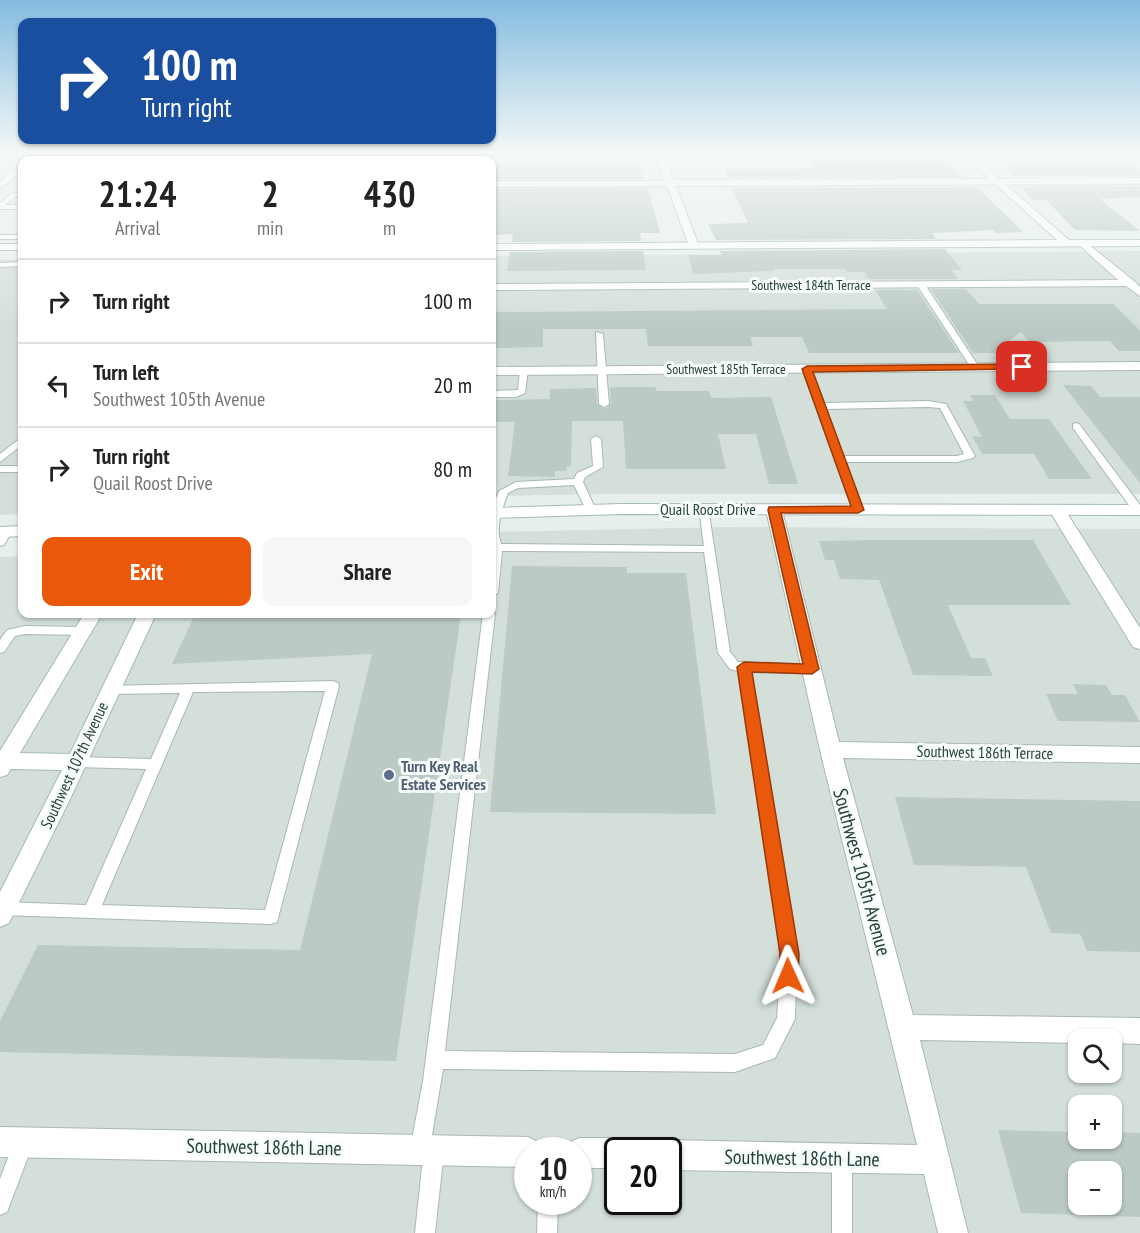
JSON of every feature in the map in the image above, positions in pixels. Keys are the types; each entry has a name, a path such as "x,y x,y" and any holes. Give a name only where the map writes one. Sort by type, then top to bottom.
{"street":[{"path":"680,212 693,246"},
{"path":"1031,212 1066,243"},
{"path":"1083,243 1140,293"},
{"path":"496,247 1140,243"},
{"path":"0,247 18,247"},
{"path":"0,254 18,254"},
{"name":"Southwest 184th Terrace","path":"496,287 1130,284"},
{"name":"Southwest 185th Terrace","path":"496,370 1140,366"},
{"name":"Quail Roost Drive","path":"496,513 704,509 1139,510"},
{"name":"Southwest 105th Avenue","path":"774,510 830,750 903,1027 953,1233"},
{"path":"1057,510 1140,643"},
{"path":"77,762 4,758 91,618"},
{"name":"Southwest 107th Avenue","path":"2,913 145,618"},
{"name":"Southwest 186th Terrace","path":"830,750 1140,755"},
{"path":"903,1027 1140,1031"},
{"name":"Southwest 186th Lane","path":"12,1143 514,1152"},
{"name":"Southwest 186th Lane","path":"682,1155 935,1160"}],"lane":[{"path":"0,237 18,237"},
{"path":"0,265 18,264"},
{"path":"921,285 975,367"},
{"path":"598,334 604,404"},
{"path":"807,369 858,510"},
{"path":"496,394 522,391 524,370"},
{"path":"821,406 928,404 943,406 970,456 957,459 840,459"},
{"path":"1076,426 1139,510"},
{"path":"591,510 578,482 581,475 598,467 596,439"},
{"path":"0,459 18,443"},
{"path":"0,468 18,469"},
{"path":"496,509 504,491 516,485 578,482"},
{"path":"704,509 724,653 734,666 812,669"},
{"path":"496,556 497,547 710,549"},
{"path":"425,1233 427,1150 434,1060 489,618"},
{"path":"0,649 6,633 25,630 83,631"},
{"path":"434,1060 735,1063 769,1052 786,1019 789,954 744,667"},
{"path":"2,913 90,912 271,917 333,686 110,689"},
{"path":"90,912 188,689"},
{"path":"77,762 155,764"},
{"path":"0,1205 12,1143"},
{"path":"842,1158 842,1233"},
{"path":"547,1233 548,1215"}],"shaded area":[{"path":"1140,251 1140,494 496,496 496,256"},
{"path":"0,260 18,260 18,514 0,515"},
{"path":"723,527 1140,529 1140,1233 0,1233 0,557 18,556 18,618 496,618 496,532"}],"building":[{"path":"496,212 654,212 660,233 640,233 641,241 512,242 513,234 496,235"},
{"path":"743,212 1002,212 1023,232 995,233 994,230 932,233 936,239 716,240 708,224 748,223"},
{"path":"1057,212 1116,212 1140,231 1075,230"},
{"path":"945,249 962,270 951,270 958,279 869,279 864,272 847,272 845,269 773,269 774,271 693,274 688,255 722,255 720,251"},
{"path":"643,251 646,270 507,271 510,252"},
{"path":"931,289 966,289 979,304 1113,304 1140,330 1140,351 1119,351 1110,341 1029,342 1021,332 995,351 996,353 973,353"},
{"path":"875,290 917,290 959,353 809,353 802,337 750,337 753,346 648,346 646,329 543,329 543,347 496,348 496,312 887,309"},
{"path":"1063,385 1091,386 1100,397 1140,397 1140,483"},
{"path":"655,387 657,391 709,391 711,398 771,397 798,484 769,484 756,434 718,434 726,469 626,469 623,421 572,421 571,466 567,466 566,471 555,471 555,477 508,476 515,422 496,422 496,400 550,399 550,389 596,388 597,404 605,409 611,404 610,388"},
{"path":"970,395 995,395 1010,419 1049,419 1092,479 1049,479 1034,454 982,454 972,436 982,437 963,401 973,401"},
{"path":"1033,540 1071,605 948,605 971,658 985,658 993,676 913,675 879,580 840,579 834,560 825,560 819,541"},
{"path":"512,566 627,567 627,573 686,573 716,814 490,812"},
{"path":"193,618 460,618 396,1061 0,1052 0,1021 38,945 300,950 372,654 172,664"},
{"path":"1073,684 1106,685 1112,695 1125,695 1140,722 1058,721 1046,694 1078,694"},
{"path":"895,797 1140,801 1140,952 1087,951 1080,934 1051,933 1026,867 914,865"},
{"path":"998,1130 1068,1132 1068,1149 1122,1149 1122,1132 1140,1133 1140,1217 1080,1215 1122,1215 1122,1161 1068,1161 1068,1215 1021,1213"}],"place":[{"name":"Turn Key Real Estate Services","path":"389,775"}],"route":[{"path":"788,976 789,954 744,667 812,669 774,510 858,510 807,369 1022,367"}]}
